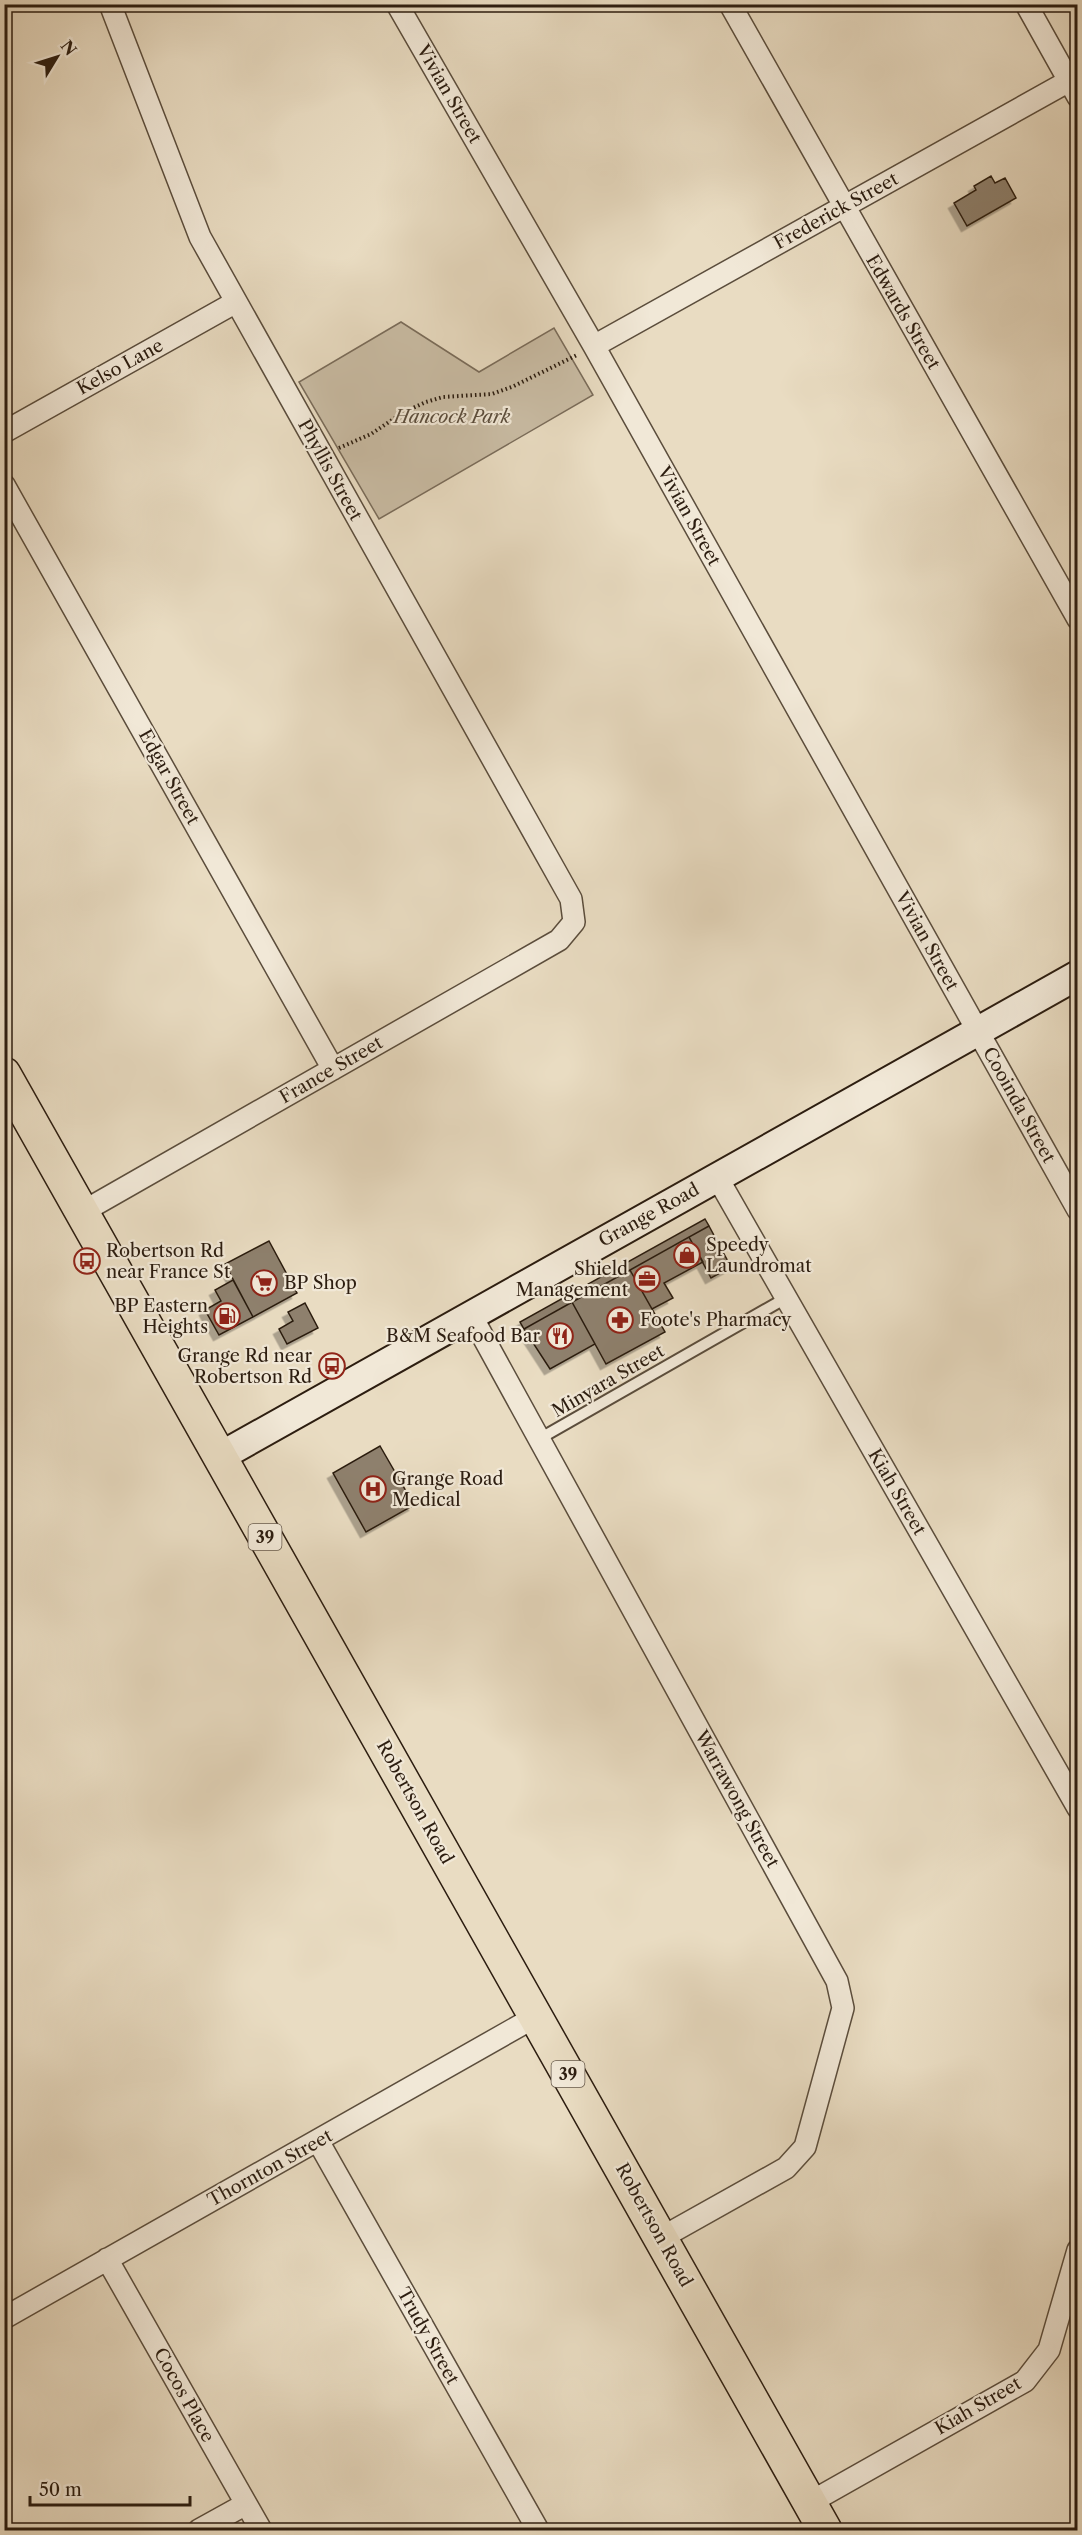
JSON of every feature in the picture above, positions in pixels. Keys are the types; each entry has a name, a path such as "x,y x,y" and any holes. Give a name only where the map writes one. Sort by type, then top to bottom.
{"main road":[{"name":"Grange Road","path":"221,1456 1077,975"},
{"name":"Robertson Road","path":"4,1074 84,1211 817,2517"}],"street":[{"name":"Phyllis Street","path":"110,4 200,237 571,899 574,922"},
{"name":"Vivian Street","path":"397,4 594,346 977,1031"},
{"name":"Edwards Street","path":"730,4 1077,619"},
{"path":"1026,4 1075,85"},
{"name":"Frederick Street","path":"594,346 844,207 1075,85"},
{"name":"Kelso Lane","path":"4,432 236,302"},
{"name":"Edgar Street","path":"4,485 333,1069"},
{"name":"France Street","path":"84,1211 559,940 574,922"},
{"name":"Cooinda Street","path":"977,1031 1077,1210"},
{"name":"Kiah Street","path":"717,1177 1077,1808"},
{"name":"Warrawong Street","path":"471,1316 837,1981 843,2008 805,2147 786,2168 661,2238"},
{"name":"Thornton Street","path":"4,2318 535,2017"},
{"name":"Trudy Street","path":"318,2141 538,2530"},
{"name":"Kiah Street","path":"817,2517 1025,2381 1049,2350 1077,2250"},
{"name":"Cocos Place","path":"107,2259 261,2530"},
{"path":"198,2530 246,2504"}],"lane":[{"name":"Minyara Street","path":"539,1439 786,1298"}],"path":[{"path":"322,455 371,434 404,412 426,402 443,397 492,394 538,376 594,346"}],"green space":[{"name":"Hancock Park","path":"401,322 479,372 554,328 593,395 379,519 299,382"}],"building":[{"path":"991,176 995,183 1005,178 1016,198 967,226 954,203 976,190 974,186"},
{"path":"705,1219 709,1226 524,1329 520,1322"},
{"path":"709,1226 731,1267 711,1278 689,1237"},
{"path":"689,1237 703,1262 664,1283 673,1298 652,1309 630,1270"},
{"path":"269,1241 297,1293 253,1317 225,1264"},
{"name":"Foote's Pharmacy","path":"630,1270 665,1332 606,1364 572,1302"},
{"path":"233,1280 253,1317 219,1335 205,1310 221,1301 215,1290"},
{"name":"B&M Seafood Bar","path":"572,1302 595,1344 550,1369 524,1329"},
{"path":"305,1303 318,1328 287,1344 279,1329 293,1321 288,1312"},
{"name":"Grange Road Medical","path":"380,1446 414,1505 366,1532 333,1473"}],"place":[{"name":"Speedy Laundromat","path":"687,1255"},
{"name":"Robertson Rd near France St","path":"87,1261"},
{"name":"Shield Management","path":"647,1279"},
{"name":"BP Shop","path":"264,1283"},
{"name":"BP Eastern Heights","path":"227,1316"},
{"name":"Foote's Pharmacy","path":"620,1320"},
{"name":"B&M Seafood Bar","path":"560,1336"},
{"name":"Grange Rd near Robertson Rd","path":"332,1366"},
{"name":"Grange Road Medical","path":"373,1489"}]}
